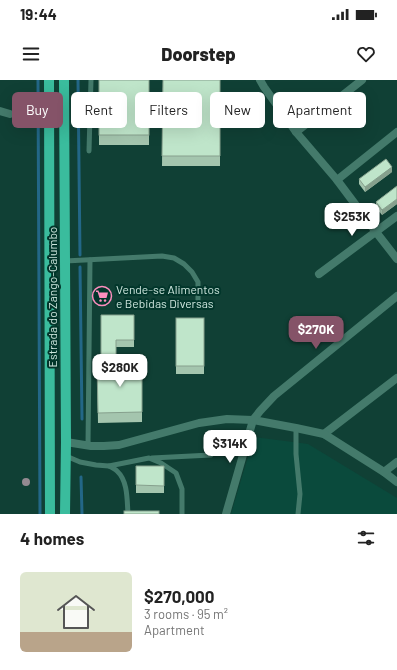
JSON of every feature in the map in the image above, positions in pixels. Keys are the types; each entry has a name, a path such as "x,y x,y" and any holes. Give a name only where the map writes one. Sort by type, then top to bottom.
{"main road":[{"name":"Estrada do Zango-Calumbo","path":"49,80 50,514"},
{"name":"Estrada do Zango-Calumbo","path":"64,80 65,514"}],"street":[{"path":"260,80 296,132 337,180 397,259"},
{"path":"296,132 362,80"},
{"path":"0,111 10,114"},
{"path":"337,180 397,132"},
{"path":"319,274 397,216"},
{"path":"226,514 253,420 260,410 274,396 397,296"},
{"path":"324,434 397,378"},
{"path":"66,442 104,446 119,445 199,423 227,419 253,420 324,434 384,472 397,482"},
{"path":"384,472 397,462"}],"lane":[{"path":"89,151 91,80"},
{"path":"65,261 162,256 174,258 184,264 192,272 198,282 198,305"},
{"path":"88,445 90,260"},
{"path":"296,428 296,454 300,494 298,514"},
{"path":"66,456 80,462 109,466 149,458 211,455"},
{"path":"149,458 161,463 176,473 182,489 182,514"},
{"path":"109,466 117,471 123,479 127,492 128,514"}],"shaded area":[{"path":"254,437 308,444 397,498 397,514 231,514"}],"building":[{"path":"99,80 149,80 149,92 135,92 135,128 149,128 149,135 99,135 99,128 127,128 127,92 99,92"},
{"path":"163,80 220,80 220,92 210,92 210,128 220,128 220,156 162,156 162,128 202,128 202,92 163,92"},
{"path":"386,159 392,167 365,187 359,179"},
{"path":"397,186 397,199 382,210 376,202"},
{"path":"101,315 134,315 134,340 116,340 116,363 101,363"},
{"path":"176,318 204,318 204,366 176,366"},
{"path":"97,363 142,363 142,412 98,413"},
{"path":"136,466 164,466 164,486 136,485"},
{"path":"124,511 159,511 159,514 124,514"}],"waterway":[{"path":"38,80 40,514"},
{"path":"78,80 80,255"},
{"path":"80,267 82,419"},
{"path":"81,477 82,514"}],"place":[{"name":"Vende-se Alimentos e Bebidas Diversas","path":"102,296"}]}
